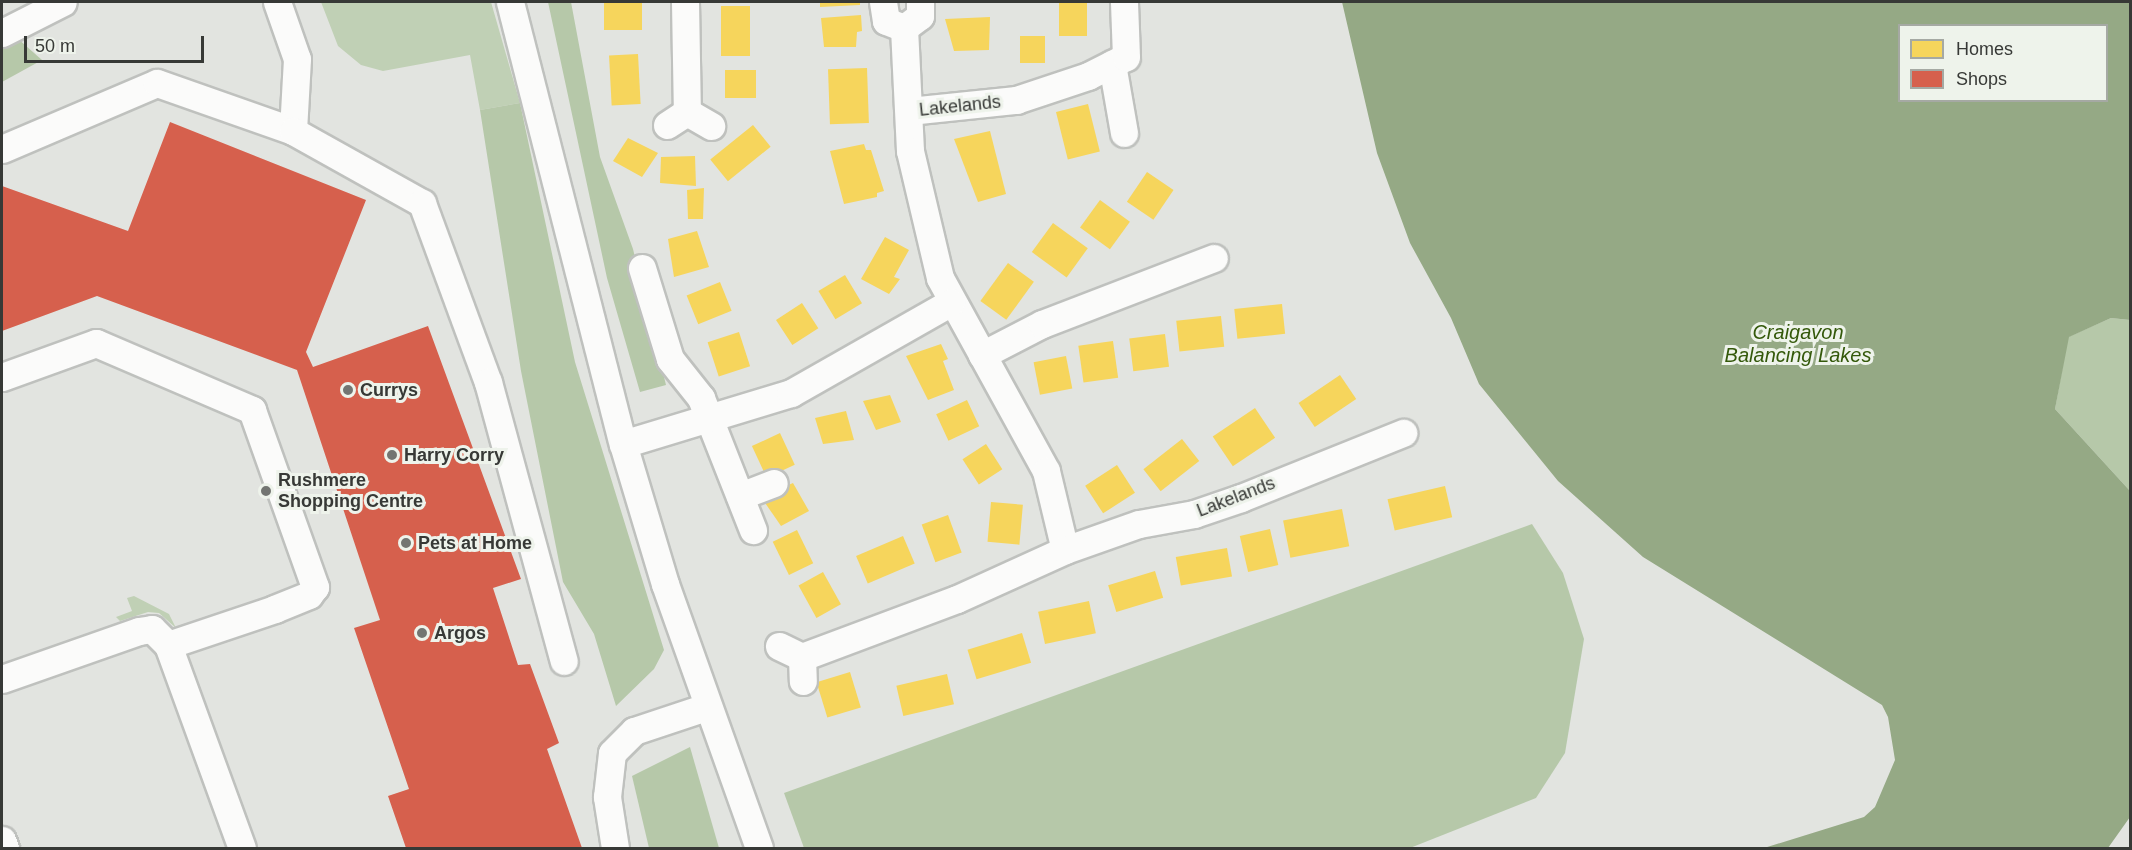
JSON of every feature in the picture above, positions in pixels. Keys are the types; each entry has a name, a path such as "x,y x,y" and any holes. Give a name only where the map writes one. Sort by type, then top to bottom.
{"street":[{"path":"278,2 297,60 293,131"},
{"path":"510,2 623,444 706,707 759,849"},
{"path":"685,2 677,119 711,126"},
{"path":"883,2 886,21 904,28 920,16 920,2"},
{"path":"1124,2 1126,57 1112,64 1124,133"},
{"path":"9,29 58,4"},
{"name":"Lakelands","path":"904,28 910,151 940,278 951,302 1046,471 1065,550"},
{"name":"Lakelands","path":"909,111 1016,100 1112,64"},
{"path":"2,148 157,83 293,131 423,204 488,381 564,661"},
{"path":"982,355 1042,324 1214,258"},
{"path":"642,267 670,359 701,398 753,531"},
{"path":"623,444 791,393 951,302"},
{"path":"2,377 96,343 252,410 315,587 309,595 275,609 168,645"},
{"name":"Lakelands","path":"795,662 957,599 1065,550 1139,524 1194,514 1241,498 1403,434"},
{"path":"740,496 774,483"},
{"path":"2,679 139,631 152,629 168,645 242,849"},
{"path":"615,849 607,796 612,753 634,731 706,707"},
{"path":"2,840 5,849"}],"shaded area":[{"path":"321,2 491,2 520,103 480,110 470,55 383,71 361,65 338,46"},
{"path":"548,2 571,2 600,157 633,249 666,385 640,392 607,278"},
{"path":"17,38 42,60 2,82 2,46"},
{"path":"520,103 575,362 664,650 654,669 616,706 594,634 563,582 521,371 480,110"},
{"path":"2111,318 2130,320 2130,491 2055,409 2068,337"},
{"path":"1532,524 1563,573 1584,639 1565,753 1536,798 1410,848 804,848 784,793"},
{"path":"134,596 169,614 176,628 159,613 148,612 120,621 116,617 132,611 127,598"},
{"path":"690,747 719,848 649,848 632,776"}],"water":[{"name":"Craigavon Balancing Lakes","path":"1342,2 2130,2 2130,320 2111,318 2069,337 2055,409 2130,491 2130,817 2108,848 1764,848 1864,817 1875,807 1895,760 1888,717 1882,705 1643,557 1558,481 1479,384 1451,318 1410,243 1377,153"}],"building: Homes":[{"path":"604,2 642,2 642,30 604,30"},
{"path":"820,2 860,2 860,5 820,7"},
{"path":"1059,2 1087,2 1087,36 1059,36"},
{"path":"721,6 750,6 750,56 721,56"},
{"path":"861,15 862,31 857,32 856,47 824,47 821,18"},
{"path":"990,17 989,50 954,51 945,19"},
{"path":"1020,36 1045,36 1045,63 1020,63"},
{"path":"638,54 641,104 612,105 609,56"},
{"path":"867,68 869,123 830,124 828,69"},
{"path":"725,70 756,70 756,98 725,98"},
{"path":"1088,104 1100,152 1068,160 1056,112"},
{"path":"753,125 771,147 728,181 710,160"},
{"path":"990,131 1006,194 978,202 954,139"},
{"path":"628,138 658,153 642,177 613,161"},
{"path":"864,144 866,150 871,150 884,191 877,193 877,197 844,204 830,151"},
{"path":"695,156 696,186 660,183 661,157"},
{"path":"1147,172 1174,190 1153,220 1127,202"},
{"path":"704,188 703,219 688,219 687,190"},
{"path":"1100,200 1130,222 1110,249 1080,228"},
{"path":"1053,223 1088,248 1067,277 1032,252"},
{"path":"697,231 709,267 674,277 668,239"},
{"path":"885,237 909,250 894,277 900,279 889,294 861,279"},
{"path":"1008,263 1034,282 1006,320 980,301"},
{"path":"845,275 862,303 835,319 818,291"},
{"path":"720,282 732,311 698,324 687,295"},
{"path":"802,303 818,328 792,345 776,320"},
{"path":"1282,304 1285,334 1237,339 1234,309"},
{"path":"1221,316 1224,347 1179,352 1176,321"},
{"path":"739,332 750,366 719,376 708,342"},
{"path":"1165,334 1169,367 1133,371 1129,338"},
{"path":"1113,341 1118,378 1083,383 1078,346"},
{"path":"941,344 948,359 943,361 954,390 928,400 906,356"},
{"path":"1066,356 1072,388 1040,395 1034,362"},
{"path":"1340,375 1356,399 1315,427 1299,403"},
{"path":"890,395 901,422 876,430 863,401"},
{"path":"967,400 979,426 948,441 936,414"},
{"path":"1255,408 1275,438 1233,466 1213,437"},
{"path":"846,411 854,440 823,444 815,418"},
{"path":"780,433 795,465 767,478 752,446"},
{"path":"1182,439 1199,461 1161,491 1143,469"},
{"path":"986,444 1002,469 979,484 963,459"},
{"path":"1117,465 1135,493 1103,513 1085,486"},
{"path":"793,483 809,511 781,526 761,497"},
{"path":"1445,486 1452,517 1395,530 1388,499"},
{"path":"991,502 1023,505 1019,545 988,542"},
{"path":"1342,509 1349,546 1290,558 1283,520"},
{"path":"948,515 962,553 935,562 922,525"},
{"path":"1270,529 1278,565 1248,572 1240,536"},
{"path":"797,530 813,563 789,575 773,542"},
{"path":"903,536 915,564 868,584 856,556"},
{"path":"1227,548 1232,577 1181,586 1176,557"},
{"path":"1155,571 1163,598 1116,612 1108,585"},
{"path":"823,572 841,604 816,618 799,586"},
{"path":"1089,601 1096,633 1045,644 1038,612"},
{"path":"1022,633 1031,663 977,679 967,650"},
{"path":"850,672 861,707 827,718 817,682"},
{"path":"947,674 954,704 903,716 896,686"}],"building: Shops":[{"path":"170,122 366,200 306,352 313,367 428,326 521,579 493,588 518,665 530,664 559,743 547,749 582,848 406,848 388,796 409,789 354,628 380,620 297,370 97,296 2,331 2,186 128,231"}],"place":[{"name":"Currys","path":"348,390"},
{"name":"Harry Corry","path":"392,455"},
{"name":"Rushmere Shopping Centre","path":"266,491"},
{"name":"Pets at Home","path":"406,543"},
{"name":"Argos","path":"422,633"}]}
